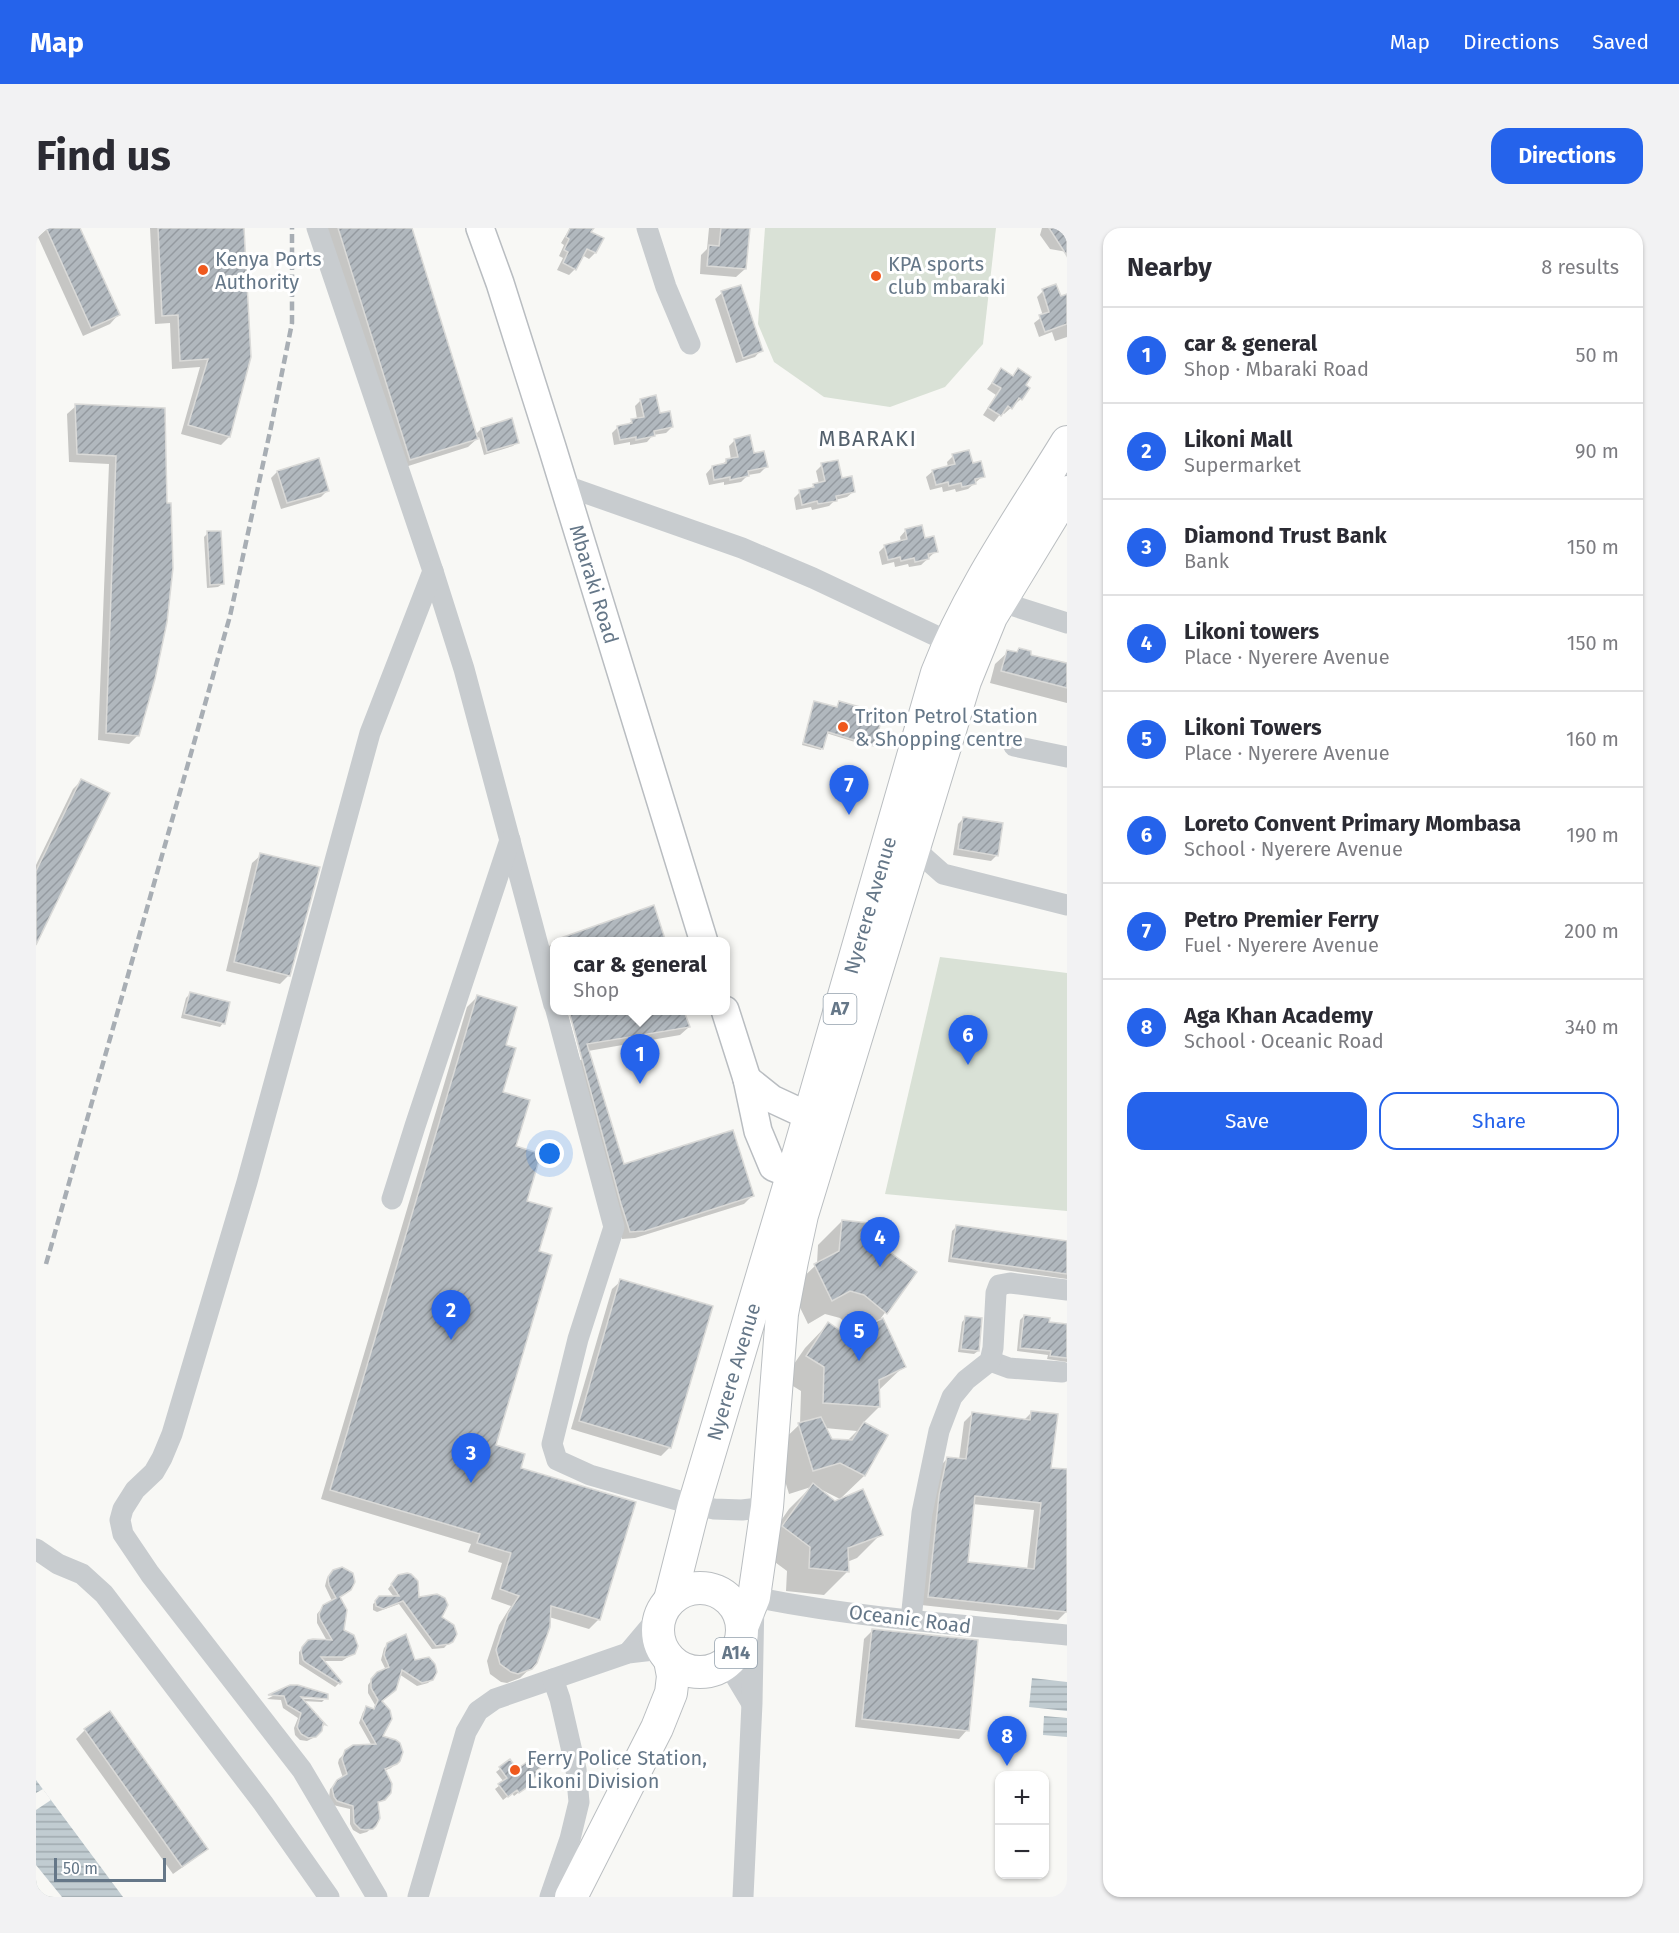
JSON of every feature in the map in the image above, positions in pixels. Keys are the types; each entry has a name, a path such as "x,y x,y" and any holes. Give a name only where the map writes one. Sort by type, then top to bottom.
{"highway":[{"name":"Nyerere Avenue","path":"951,677 982,636 987,597 1067,442"},
{"name":"Nyerere Avenue","path":"665,1607 694,1505 802,1179 951,677 949,642 987,597 1067,492"},
{"name":"Nyerere Avenue","path":"742,1627 754,1597 767,1507 782,1314 794,1250 802,1179"},
{"name":"A14","path":"665,1607 682,1592 695,1588 709,1589 722,1594 732,1602 739,1614 742,1627 736,1652 721,1666 703,1672 691,1671 680,1667 666,1654"},
{"path":"571,1897 657,1728 671,1693 674,1676 658,1632 665,1607"},
{"path":"591,1897 688,1704 700,1685 721,1666"}],"main road":[{"name":"Mbaraki Road","path":"480,228 500,283 702,937"},
{"path":"726,1015 747,1079 758,1131 773,1167 802,1179"},
{"path":"747,1079 772,1100 819,1121"}],"street":[{"path":"317,228 464,669 550,987"},
{"path":"647,228 666,287 690,344"},
{"path":"563,485 742,548 813,578 949,642"},
{"path":"377,1897 302,1770 150,1574 123,1534 120,1521 123,1509 135,1490 154,1472 172,1434 247,1182 370,732 433,571"},
{"path":"987,597 1067,623"},
{"path":"1014,746 1067,757"},
{"path":"392,1199 510,840"},
{"path":"902,842 943,874"},
{"path":"891,880 943,874 1067,905"},
{"path":"557,1015 614,1227 578,1339 552,1444 557,1460 590,1475 694,1505 714,1509 742,1510 767,1507"},
{"path":"911,1620 922,1513 939,1431 952,1397 966,1380 990,1361 993,1348 996,1293 999,1286 1010,1283 1067,1290"},
{"path":"990,1361 1010,1368 1062,1372"},
{"path":"36,1549 58,1564 82,1574 104,1594 263,1803 329,1897"},
{"path":"742,1897 752,1703 754,1597"},
{"name":"Oceanic Road","path":"754,1597 911,1620 1067,1635"},
{"path":"628,1653 665,1607"},
{"path":"418,1897 466,1731 478,1711 495,1699 628,1653 666,1654"},
{"path":"721,1666 752,1703"},
{"path":"550,1897 570,1839 579,1802 576,1769 560,1699 553,1679"}],"shaded area":[{"name":"KPA sports club mbaraki","path":"765,228 996,228 983,344 945,387 890,407 824,397 774,362 758,324"},
{"path":"940,957 1067,973 1067,1211 885,1194"},
{"path":"1032,1678 1067,1682 1067,1711 1029,1707"},
{"path":"1044,1716 1067,1718 1067,1737 1043,1735"},
{"path":"36,1780 123,1897 36,1897"}],"pier":[{"path":"43,1789 51,1800 36,1810 36,1793"},
{"path":"36,1865 62,1897 44,1897 36,1887"}],"building":[{"path":"46,228 80,228 120,315 91,328"},
{"name":"Kenya Ports Authority","path":"158,228 244,228 251,357 230,437 188,425 208,359 180,361 178,315 162,316"},
{"path":"338,228 412,228 478,439 410,460"},
{"path":"570,228 594,228 591,232 604,238 596,253 587,249 576,270 563,263 568,252 564,250 569,239 566,237"},
{"path":"721,228 750,228 746,269 707,266 709,245 719,246"},
{"path":"1049,228 1067,228 1067,256"},
{"path":"1056,284 1061,296 1067,294 1067,324 1045,332 1039,315 1049,312 1042,289"},
{"path":"741,285 763,351 743,358 721,291"},
{"path":"1001,368 1013,376 1018,368 1031,377 1026,385 1030,388 1022,400 1019,398 1012,409 1008,406 1001,416 988,408 1001,388 992,383"},
{"path":"656,395 660,413 670,411 673,427 654,431 655,436 636,440 636,437 620,440 617,426 632,423 631,419 644,417 640,399"},
{"path":"75,404 165,408 167,503 171,503 173,568 167,622 155,679 139,736 106,733 116,456 77,454"},
{"path":"512,418 519,443 487,452 481,428"},
{"path":"750,435 754,453 764,451 768,467 748,471 749,476 730,480 730,477 714,480 712,466 726,463 726,459 738,457 734,439"},
{"path":"969,450 973,463 981,461 985,477 975,479 976,484 962,487 961,483 949,486 948,482 936,485 932,470 955,464 952,454"},
{"path":"319,458 329,491 287,503 277,471"},
{"path":"838,460 842,478 852,476 855,492 836,496 837,501 818,504 817,501 802,505 799,490 814,487 813,484 825,481 821,463"},
{"path":"922,525 925,538 934,536 938,552 928,554 929,559 915,562 914,558 901,561 900,557 888,560 884,545 907,539 905,529"},
{"path":"207,531 221,531 224,584 210,585"},
{"path":"1019,648 1031,651 1031,655 1067,663 1067,688 1001,671 1007,650 1017,652"},
{"name":"Triton Petrol Station & Shopping centre","path":"814,701 837,707 839,701 867,709 864,717 881,722 874,746 828,732 823,749 803,743"},
{"path":"81,779 110,793 36,945 36,871"},
{"path":"963,817 1003,823 998,856 958,849"},
{"path":"260,853 320,867 290,976 234,962"},
{"path":"654,905 664,937 563,937"},
{"path":"190,992 230,1002 225,1024 184,1014"},
{"path":"477,995 517,1007 506,1045 516,1048 503,1092 530,1100 516,1146 541,1154 527,1201 552,1208 539,1251 552,1255 496,1445 525,1454 521,1468 636,1502 600,1620 551,1606 550,1627 537,1663 532,1669 518,1674 500,1664 496,1650 508,1613 519,1596 500,1589 511,1553 477,1543 480,1534 330,1490"},
{"path":"570,1015 686,1015 690,1027 587,1044 624,1164 733,1130 754,1196 645,1231 630,1232"},
{"path":"842,1220 887,1225 884,1248 917,1272 887,1314 864,1295 850,1291 832,1301 814,1264 839,1251"},
{"path":"956,1225 1067,1241 1067,1274 951,1258"},
{"path":"620,1279 713,1306 671,1448 579,1421"},
{"path":"1024,1315 1050,1318 1049,1322 1067,1324 1067,1358 1050,1356 1051,1351 1020,1348"},
{"path":"965,1316 982,1318 979,1351 961,1349"},
{"path":"883,1318 906,1367 879,1380 880,1407 823,1403 824,1367 806,1356 828,1322 848,1336"},
{"path":"1031,1411 1058,1414 1051,1468 1067,1469 1067,1612 928,1597 939,1495 947,1457 966,1459 972,1412 1030,1420","holes":["975,1496 1041,1503 1034,1569 968,1562"]},
{"path":"821,1417 832,1439 852,1440 864,1422 888,1435 865,1476 840,1463 813,1471 798,1423"},
{"path":"813,1483 835,1501 863,1489 883,1535 848,1548 849,1572 809,1568 810,1547 782,1526"},
{"path":"342,1567 353,1573 355,1582 351,1590 340,1597 347,1610 344,1630 354,1635 358,1646 355,1654 347,1657 321,1657 342,1682 340,1684 306,1663 301,1651 308,1640 332,1640 319,1614 323,1605 336,1598 329,1585 328,1577 333,1570"},
{"path":"407,1573 418,1581 419,1597 437,1594 445,1598 448,1605 442,1617 454,1625 457,1634 453,1642 436,1646 403,1601 383,1609 376,1606 375,1601 379,1596 399,1596 391,1584 398,1575"},
{"path":"872,1629 978,1640 969,1731 862,1719"},
{"path":"406,1634 415,1660 429,1657 435,1664 437,1672 433,1680 422,1683 402,1670 396,1690 382,1701 390,1710 392,1719 383,1736 400,1743 403,1752 397,1764 385,1769 392,1784 391,1793 385,1800 378,1802 380,1818 376,1826 373,1829 360,1829 354,1823 353,1806 337,1801 332,1788 337,1780 347,1774 342,1759 345,1750 353,1745 376,1744 362,1719 366,1706 374,1709 378,1700 371,1688 371,1679 377,1672 389,1667 384,1655 387,1643"},
{"path":"290,1685 298,1685 328,1694 328,1699 301,1697 326,1725 323,1724 322,1731 316,1737 308,1738 301,1734 297,1727 301,1713 287,1705 284,1696 268,1695"},
{"path":"110,1711 208,1849 182,1867 84,1729"},
{"path":"537,1755 544,1765 536,1771 538,1775 527,1783 529,1786 519,1793 517,1790 508,1797 498,1784 507,1778 499,1767 510,1759 517,1769"}],"railway":[{"path":"46,1264 230,616 292,323 292,228"}],"place":[{"name":"Kenya Ports Authority","path":"203,270"},
{"name":"KPA sports club mbaraki","path":"876,276"},
{"name":"Triton Petrol Station & Shopping centre","path":"843,727"},
{"name":"Petro Premier Ferry","path":"849,815"},
{"name":"Loreto Convent Primary Mombasa","path":"968,1065"},
{"name":"car & general","path":"640,1084"},
{"name":"Likoni towers","path":"880,1267"},
{"name":"Likoni Mall","path":"451,1340"},
{"name":"Likoni Towers","path":"859,1361"},
{"name":"Diamond Trust Bank","path":"471,1483"},
{"name":"Aga Khan Academy","path":"1007,1766"},
{"name":"Ferry Police Station, Likoni Division","path":"515,1770"}],"district":[{"name":"MBARAKI","path":"868,438"}]}
